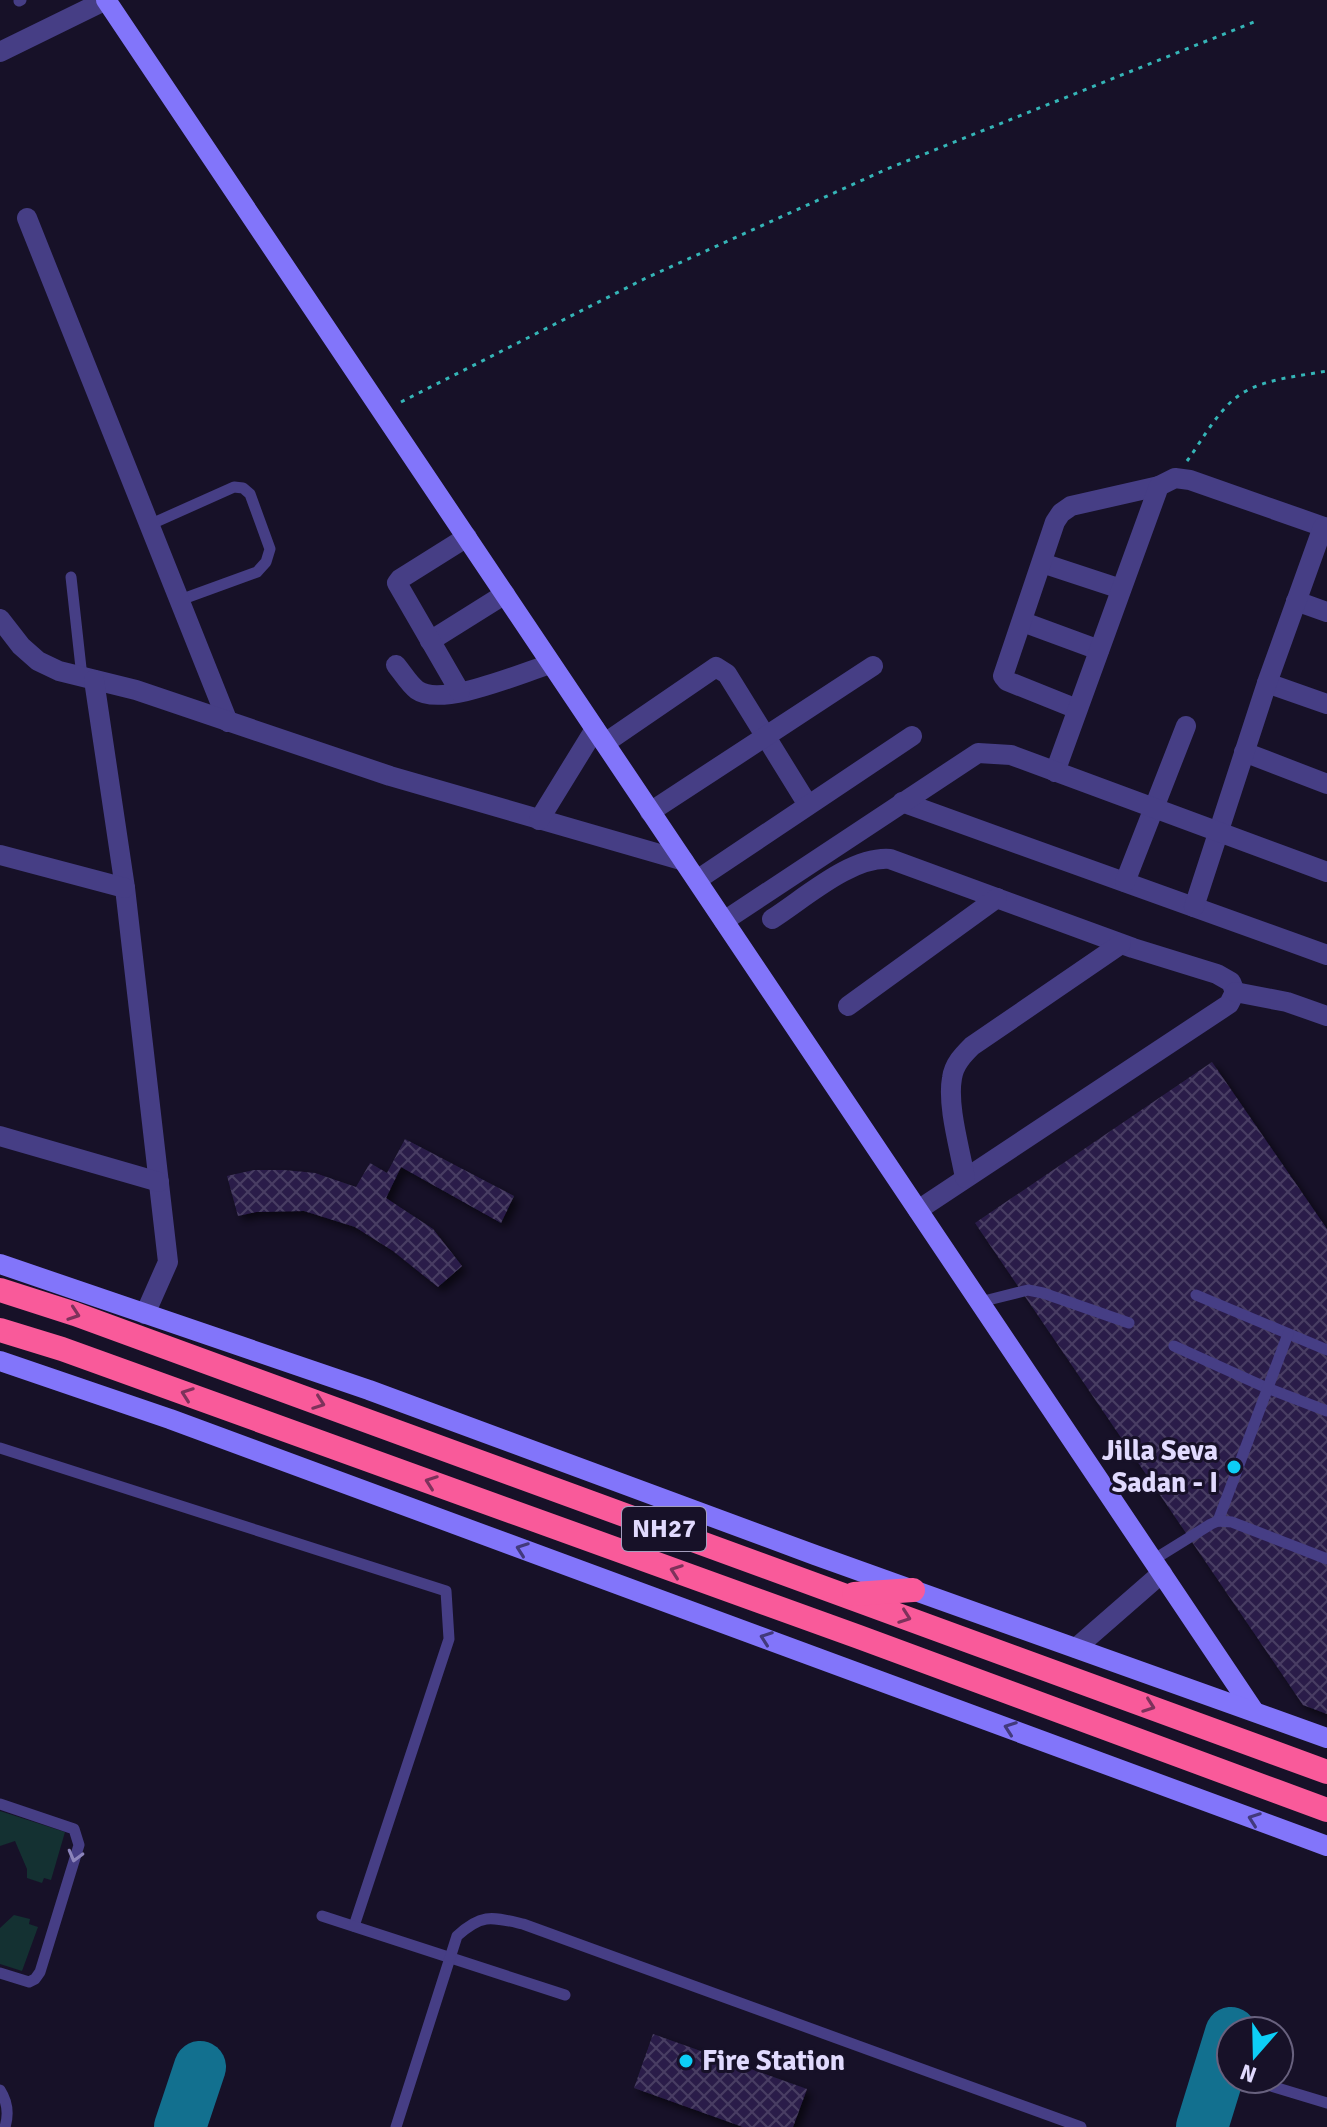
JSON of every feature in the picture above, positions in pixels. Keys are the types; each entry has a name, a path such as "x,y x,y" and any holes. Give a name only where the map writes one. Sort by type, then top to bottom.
{"highway":[{"name":"NH27","path":"0,1290 75,1314 1327,1772"},
{"name":"NH27","path":"0,1330 844,1631 1327,1810"},
{"path":"844,1595 913,1590"}],"street":[{"path":"0,52 106,0 1254,1711"},
{"path":"27,218 228,722"},
{"path":"1077,709 1004,679 1055,522 1061,513 1071,506 1167,482 1190,480 1325,528 1267,683 1194,907"},
{"path":"1055,772 1121,589 1167,482"},
{"path":"460,692 398,586 398,580 467,537"},
{"path":"1042,563 1121,589"},
{"path":"430,641 505,594"},
{"path":"1296,601 1327,612"},
{"path":"0,619 21,646 38,661 59,671 136,690 390,776 684,861"},
{"path":"1023,622 1099,650"},
{"path":"396,665 416,689 436,695 460,692 551,664"},
{"path":"650,812 873,666"},
{"path":"539,820 600,736 716,667 727,674 808,805"},
{"path":"88,679 125,888 168,1262 145,1314"},
{"path":"1267,683 1327,704"},
{"path":"1125,882 1186,726"},
{"path":"697,880 912,736"},
{"path":"1244,752 1327,784"},
{"path":"724,921 978,753 1011,755 1327,872"},
{"path":"902,802 1327,955"},
{"path":"0,855 125,888"},
{"path":"772,919 858,863 875,858 890,859 1121,944 1217,974 1231,982 1235,992 1229,1004 918,1210"},
{"path":"848,1006 997,898"},
{"path":"965,1178 952,1096 952,1076 959,1059 972,1046 1121,944"},
{"path":"1235,992 1287,1002 1327,1016"},
{"path":"0,1136 159,1182"},
{"path":"0,1264 369,1390 1327,1738"},
{"path":"0,1361 170,1419 1327,1846"},
{"path":"1076,1648 1158,1567"}],"lane":[{"path":"149,525 234,487 243,488 250,494 270,549 266,562 257,572 180,600"},
{"path":"71,577 88,679"},
{"path":"980,1302 1028,1290 1129,1323"},
{"path":"1196,1295 1327,1350"},
{"path":"1158,1567 1218,1521 1288,1334"},
{"path":"1174,1346 1327,1411"},
{"path":"0,1448 446,1591 449,1639 354,1926"},
{"path":"1218,1521 1232,1522 1327,1559"},
{"path":"0,1804 74,1829 79,1845 40,1972 29,1982 0,1973"},
{"path":"322,1916 565,1995"},
{"path":"396,2127 457,1936 474,1920 498,1918 523,1924 1081,2127"},
{"path":"0,2090 8,2117 5,2127"},
{"path":"1295,2093 1327,2103"}],"path":[{"path":"382,411 646,278 887,169 1259,20"},
{"path":"1167,482 1225,409 1245,391 1271,381 1327,371"}],"green space":[{"path":"0,1811 65,1832 51,1880 44,1878 42,1883 27,1878 27,1869 15,1841 0,1846"},
{"path":"14,1915 30,1919 29,1924 38,1927 22,1971 0,1964 0,1928"}],"building":[{"name":"Jilla Seva Sadan - I","path":"1212,1062 1327,1229 1327,1714 1303,1705 975,1223"},
{"path":"405,1139 514,1196 501,1223 401,1167 386,1198 433,1229 462,1266 438,1287 393,1251 355,1227 304,1211 256,1212 238,1216 227,1176 254,1170 284,1170 315,1173 356,1187 370,1163 387,1173"},
{"name":"Fire Station","path":"653,2034 807,2089 793,2127 743,2127 634,2088"}],"taxiway":[{"path":"180,2127 200,2067"},
{"path":"1202,2127 1215,2085"}],"place":[{"name":"Jilla Seva Sadan - I","path":"1234,1467"},
{"name":"Fire Station","path":"686,2061"}]}
